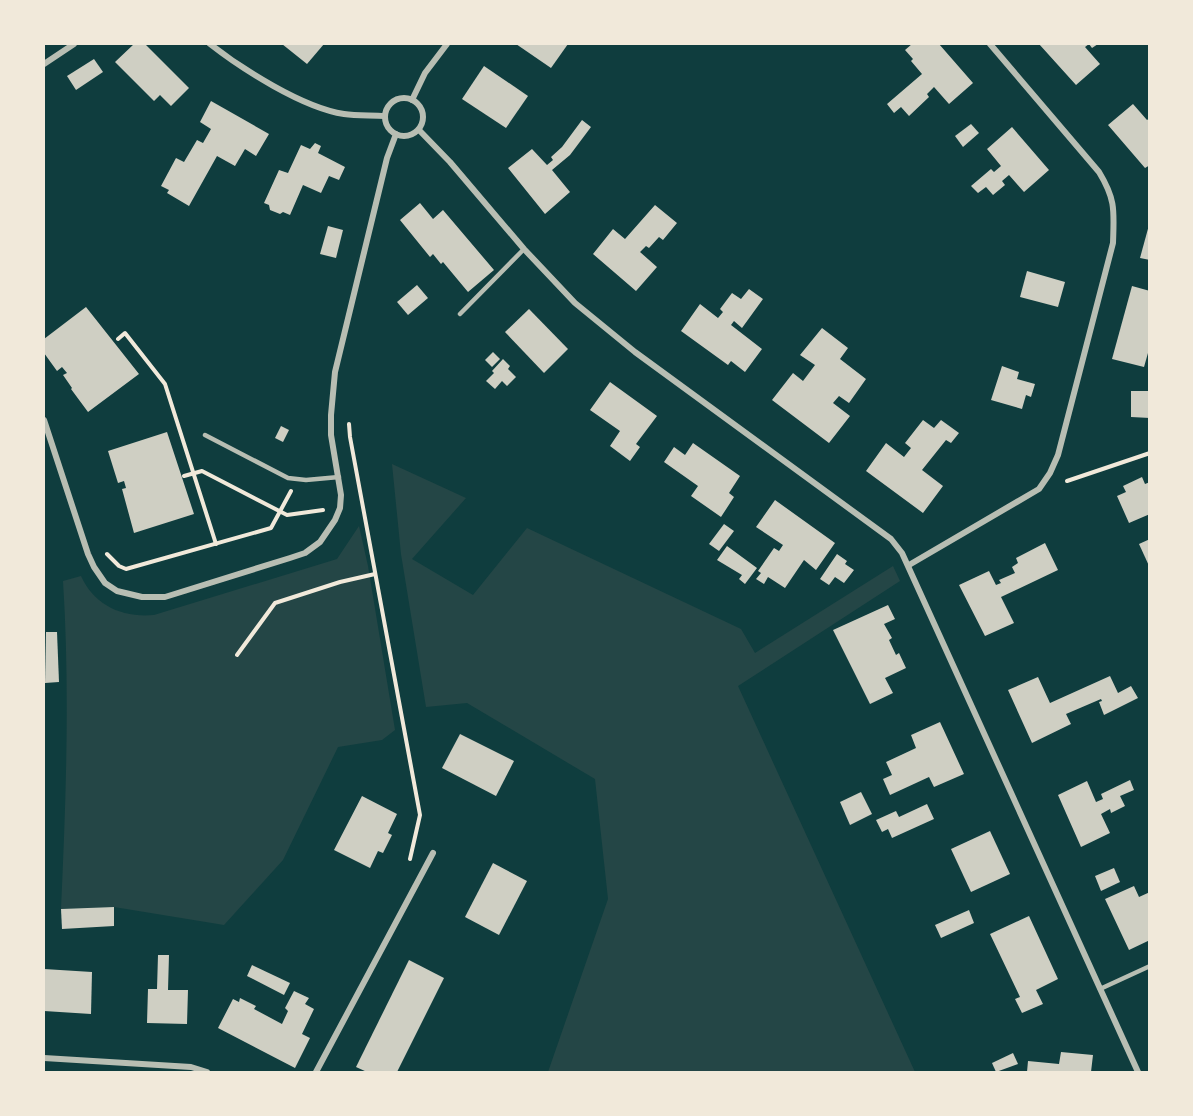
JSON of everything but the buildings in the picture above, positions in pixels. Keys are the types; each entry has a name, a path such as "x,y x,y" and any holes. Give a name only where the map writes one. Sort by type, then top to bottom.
{"street":[{"path":"44,64 74,44"},
{"path":"210,44 242,67 306,101 344,114 385,116"},
{"path":"412,100 425,73 447,44"},
{"path":"909,565 1039,489 1050,473 1058,455 1113,243 1114,214 1111,192 1099,172 990,44"},
{"path":"399,99 412,100 420,107 422,124 409,136 396,134 390,130 385,116 389,106 399,99"},
{"path":"418,130 450,162 524,249 575,303 613,334 891,538 909,565 1138,1072"},
{"path":"44,420 79,529 94,567 105,583 117,591 129,595 165,597 305,553 320,542 340,508 339,477 331,435 335,372 387,158 396,134"},
{"path":"316,1072 433,853"},
{"path":"44,1058 191,1067 207,1072"}],"lane":[{"path":"459,314 524,249"},
{"path":"205,435 288,478 306,480 339,477"},
{"path":"1100,989 1149,966"}],"path":[{"path":"118,339 125,333 165,384 216,544"},
{"path":"332,400 349,409 350,436 420,815 408,868"},
{"path":"1068,481 1149,453"},
{"path":"103,544 107,555 118,566 126,569 272,528 279,512 202,471 184,476"},
{"path":"237,655 275,603 375,574"}],"shaded area":[{"path":"392,464 466,498 412,559 473,595 527,528 741,629 755,653 893,566 900,581 738,686 915,1072 548,1072 608,899 595,779 467,703 426,707 401,554"},
{"path":"359,526 368,566 395,730 382,740 338,747 283,860 224,925 114,907 61,909 67,704 63,581 81,576 93,595 110,608 131,614 154,615 337,559"}]}
